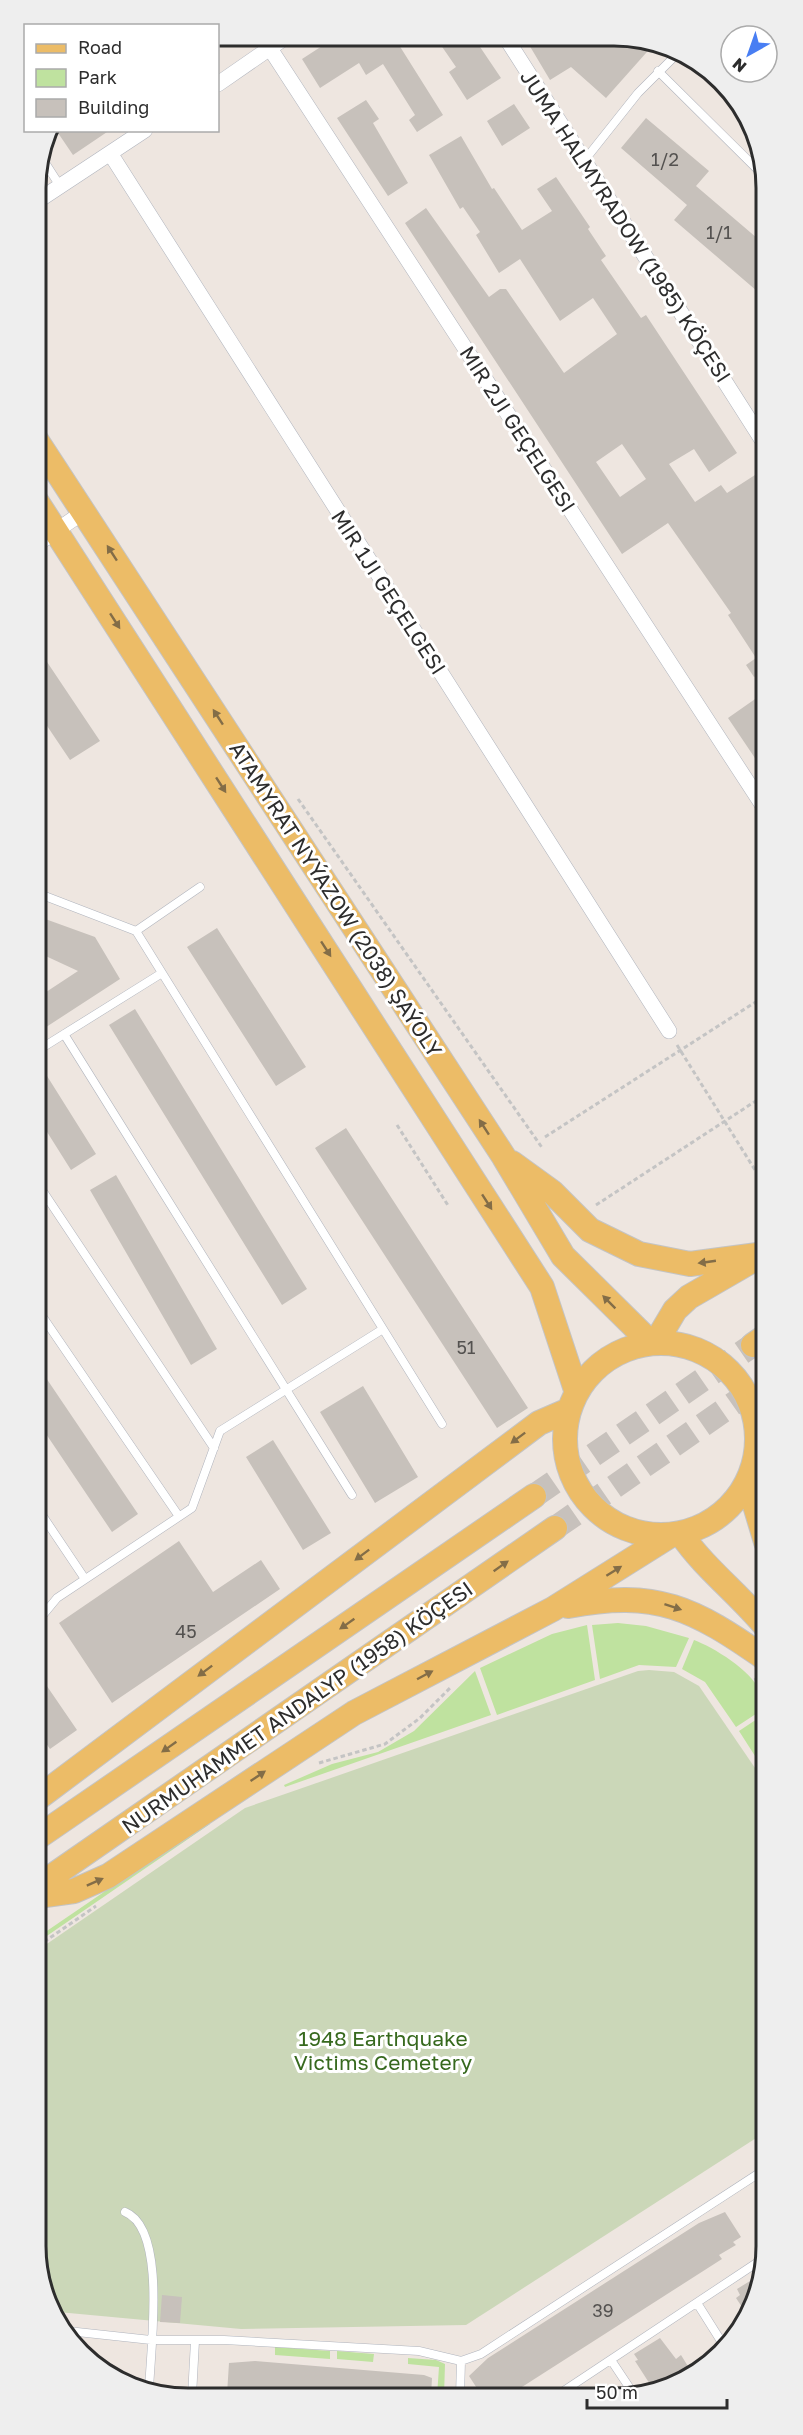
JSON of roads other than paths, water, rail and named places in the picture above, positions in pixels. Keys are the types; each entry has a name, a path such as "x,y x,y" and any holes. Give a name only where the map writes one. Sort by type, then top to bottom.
{"main road":[{"name":"ATAMYRAT NYÝAZOW (2038) ŞAÝOLY","path":"47,455 504,1157 563,1256 653,1343"},
{"name":"ATAMYRAT NYÝAZOW (2038) ŞAÝOLY","path":"47,539 542,1287 573,1400"},
{"path":"504,1157 552,1192 590,1230 639,1254 690,1264 756,1255"},
{"path":"653,1343 675,1310 689,1297 756,1259"},
{"path":"676,1534 651,1535 612,1522 596,1510 573,1477 566,1457 564,1437 573,1400 594,1369 611,1356 630,1347 653,1343 679,1344 702,1351 722,1364 738,1381 750,1401 756,1421"},
{"path":"46,1792 539,1423 573,1400"},
{"path":"46,1895 74,1890 108,1876 354,1713 553,1609 676,1534 704,1525 722,1514 737,1499 755,1473"},
{"name":"NURMUHAMMET ANDALYP (1958) KÖÇESI","path":"46,1831 534,1496"},
{"name":"NURMUHAMMET ANDALYP (1958) KÖÇESI","path":"46,1880 555,1528"},
{"path":"676,1534 756,1615"},
{"path":"553,1609 606,1599 646,1600 694,1615 756,1666"}],"street":[{"name":"JUMA HALMYRADOW (1985) KÖÇESI","path":"511,46 756,430"},
{"path":"219,83 275,47"},
{"name":"MIR 2JI GEÇELGESI","path":"271,50 756,795"},
{"path":"47,195 142,132"},
{"name":"MIR 1JI GEÇELGESI","path":"110,153 669,1031"},
{"path":"47,537 85,511"}],"lane":[{"path":"584,161 658,71 672,59"},
{"path":"658,71 755,167"},
{"path":"48,168 60,186"},
{"path":"136,931 200,887"},
{"path":"47,897 136,931 442,1424"},
{"path":"47,1045 162,973"},
{"path":"64,1034 352,1495"},
{"path":"47,1197 214,1448"},
{"path":"46,1322 178,1515"},
{"path":"46,1611 57,1598 178,1515 192,1508 220,1431 383,1329"},
{"path":"46,1521 85,1579"},
{"path":"75,2332 151,2340 195,2340 419,2351 461,2361 481,2354 756,2175"},
{"path":"125,2212 141,2226 150,2247 153,2272 149,2383"},
{"path":"568,2388 755,2264"},
{"path":"697,2303 721,2340"},
{"path":"192,2388 195,2340"},
{"path":"611,2360 629,2387"},
{"path":"460,2388 461,2361"}],"tunnel":[{"path":"534,1496 753,1345"},
{"path":"555,1528 756,1388"}],"park label":[{"name":"1948 Earthquake Victims Cemetery","path":"383,2050"}]}
